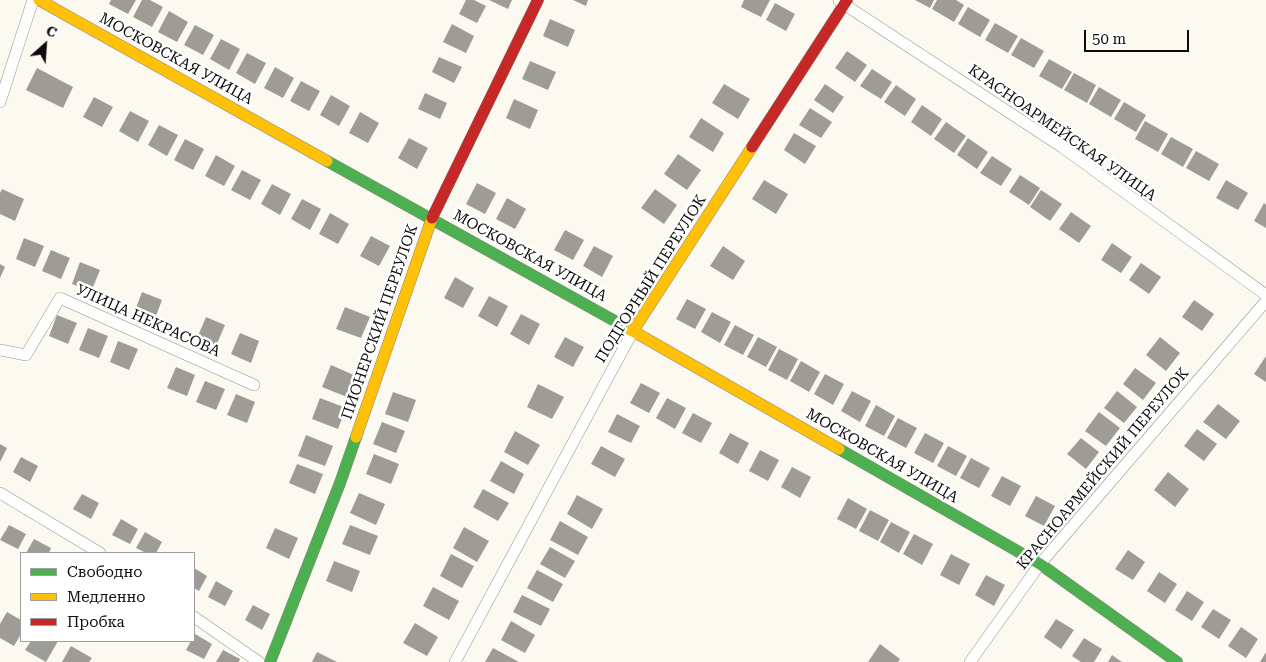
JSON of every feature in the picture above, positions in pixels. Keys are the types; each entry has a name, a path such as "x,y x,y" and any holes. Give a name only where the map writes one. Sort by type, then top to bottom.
{"street":[{"path":"0,102 33,0"},
{"name":"МОСКОВСКАЯ УЛИЦА","path":"39,0 633,331 1040,564 1177,662"},
{"name":"ПИОНЕРСКИЙ ПЕРЕУЛОК","path":"270,662 340,483 432,219 538,0"},
{"name":"КРАСНОАРМЕЙСКАЯ УЛИЦА","path":"843,1 1062,147 1266,296"},
{"name":"ПОДГОРНЫЙ ПЕРЕУЛОК","path":"455,662 633,331 843,1"},
{"name":"УЛИЦА НЕКРАСОВА","path":"0,350 26,355 60,298 254,385"},
{"name":"КРАСНОАРМЕЙСКИЙ ПЕРЕУЛОК","path":"970,662 1040,564 1266,300"},
{"path":"0,493 98,552"},
{"path":"195,618 259,662"}],"building":[{"path":"111,0 136,0 128,14 109,4"},
{"path":"142,0 150,0 163,7 152,27 133,17"},
{"path":"466,0 474,0 486,6 477,23 459,14"},
{"path":"489,0 512,0 508,9"},
{"path":"573,0 588,0 586,6"},
{"path":"744,0 770,0 761,17 741,7"},
{"path":"915,0 934,0 930,8"},
{"path":"937,0 956,0 964,5 954,22 932,9"},
{"path":"775,3 795,14 786,31 766,20"},
{"path":"968,7 990,20 980,37 958,24"},
{"path":"169,11 188,22 177,42 158,32"},
{"path":"550,19 575,30 568,47 543,36"},
{"path":"995,23 1018,36 1008,53 985,40"},
{"path":"452,24 474,36 466,53 443,42"},
{"path":"195,25 214,35 203,55 184,45"},
{"path":"1021,38 1044,51 1034,68 1011,55"},
{"path":"221,39 240,49 229,70 210,59"},
{"path":"847,51 867,65 855,82 835,68"},
{"path":"247,53 266,63 255,84 236,73"},
{"path":"439,57 462,67 454,83 432,72"},
{"path":"1049,59 1072,72 1062,89 1039,76"},
{"path":"530,61 556,72 548,90 522,79"},
{"path":"275,67 294,78 283,98 264,88"},
{"path":"37,68 73,87 63,108 26,90"},
{"path":"872,69 892,82 881,99 860,86"},
{"path":"1074,73 1096,85 1087,103 1064,90"},
{"path":"301,81 320,91 309,111 290,101"},
{"path":"724,84 750,99 738,119 712,103"},
{"path":"825,84 844,97 833,113 814,100"},
{"path":"896,85 916,99 905,116 884,102"},
{"path":"1099,87 1121,100 1111,117 1089,104"},
{"path":"425,93 447,103 440,119 418,109"},
{"path":"331,95 350,106 339,126 320,115"},
{"path":"94,97 113,107 102,127 83,117"},
{"path":"514,99 538,110 530,129 506,118"},
{"path":"1124,102 1146,115 1136,132 1114,119"},
{"path":"922,105 942,119 931,136 911,122"},
{"path":"810,108 832,122 821,138 799,125"},
{"path":"130,111 149,121 138,142 119,131"},
{"path":"360,112 379,123 368,143 349,133"},
{"path":"701,118 724,133 713,152 689,137"},
{"path":"1145,121 1168,134 1158,152 1135,139"},
{"path":"946,122 966,136 954,153 934,139"},
{"path":"159,125 178,135 167,156 148,145"},
{"path":"794,133 816,146 805,164 784,150"},
{"path":"1171,137 1193,149 1183,167 1161,154"},
{"path":"409,138 428,148 417,169 398,158"},
{"path":"968,138 988,152 977,169 957,155"},
{"path":"185,139 204,149 193,170 174,160"},
{"path":"1196,151 1219,164 1209,181 1186,168"},
{"path":"678,154 701,170 687,190 664,174"},
{"path":"216,155 235,166 224,186 205,176"},
{"path":"992,156 1012,169 1001,186 980,173"},
{"path":"242,170 261,180 250,200 231,190"},
{"path":"1020,175 1040,188 1029,205 1009,192"},
{"path":"764,180 788,194 776,214 752,199"},
{"path":"1226,180 1248,193 1238,210 1216,198"},
{"path":"477,183 496,193 485,214 466,204"},
{"path":"272,184 291,194 280,215 261,204"},
{"path":"2,189 24,199 15,221 0,214 0,193"},
{"path":"655,189 677,205 664,224 641,208"},
{"path":"1041,190 1062,204 1050,221 1030,207"},
{"path":"507,198 526,209 515,229 496,219"},
{"path":"302,199 321,209 310,230 291,219"},
{"path":"1264,203 1266,205 1266,228 1254,221"},
{"path":"1071,212 1091,226 1079,243 1059,229"},
{"path":"330,213 349,224 338,244 319,234"},
{"path":"565,230 584,240 573,260 554,250"},
{"path":"371,236 390,246 379,266 360,256"},
{"path":"24,238 44,246 35,267 16,259"},
{"path":"1112,243 1132,257 1121,273 1101,260"},
{"path":"594,246 613,256 602,277 583,266"},
{"path":"723,246 745,261 733,280 710,266"},
{"path":"51,250 70,258 61,279 42,271"},
{"path":"80,262 100,270 91,292 72,284"},
{"path":"1141,263 1161,277 1149,294 1129,280"},
{"path":"0,264 5,267 0,278"},
{"path":"455,277 474,288 463,308 444,298"},
{"path":"142,292 162,300 154,321 134,313"},
{"path":"489,296 508,306 497,327 478,316"},
{"path":"687,299 706,309 695,329 676,319"},
{"path":"1194,300 1214,314 1202,331 1182,317"},
{"path":"345,307 370,317 361,338 336,329"},
{"path":"712,312 731,322 720,343 701,332"},
{"path":"521,314 540,324 529,345 510,334"},
{"path":"57,315 77,323 68,344 49,336"},
{"path":"206,317 225,325 216,346 197,338"},
{"path":"735,325 754,335 743,355 724,345"},
{"path":"88,328 108,336 99,358 79,350"},
{"path":"240,333 259,341 251,363 231,354"},
{"path":"565,337 584,347 573,367 554,357"},
{"path":"758,337 777,347 766,367 747,357"},
{"path":"1160,337 1180,353 1166,371 1146,355"},
{"path":"118,341 138,349 129,370 110,362"},
{"path":"779,349 798,359 787,380 768,370"},
{"path":"1266,356 1266,382 1254,374"},
{"path":"801,361 820,372 809,392 790,381"},
{"path":"331,365 356,376 347,397 322,387"},
{"path":"176,367 195,375 187,396 167,388"},
{"path":"1135,368 1156,383 1143,400 1123,384"},
{"path":"825,374 844,384 833,405 814,394"},
{"path":"205,381 225,389 216,410 196,402"},
{"path":"641,383 660,393 649,413 630,403"},
{"path":"538,384 564,397 552,419 527,407"},
{"path":"852,391 871,401 860,422 841,411"},
{"path":"1117,391 1137,407 1124,423 1104,408"},
{"path":"393,392 416,400 408,422 385,414"},
{"path":"236,394 255,402 247,423 227,415"},
{"path":"320,398 346,408 338,429 312,419"},
{"path":"667,398 686,408 675,429 656,418"},
{"path":"1218,404 1240,421 1226,439 1203,422"},
{"path":"876,405 895,416 884,436 865,426"},
{"path":"1099,412 1120,428 1106,446 1085,431"},
{"path":"693,413 712,423 701,443 682,433"},
{"path":"617,414 640,426 631,443 608,432"},
{"path":"898,418 917,428 906,448 887,438"},
{"path":"382,422 405,431 396,453 373,444"},
{"path":"1197,429 1217,444 1204,461 1184,446"},
{"path":"515,431 540,445 528,465 504,452"},
{"path":"730,433 749,443 738,464 719,453"},
{"path":"925,433 944,443 933,463 914,453"},
{"path":"306,435 333,446 325,466 298,456"},
{"path":"1081,438 1099,452 1086,469 1067,454"},
{"path":"0,444 7,448 0,462"},
{"path":"601,446 625,459 615,477 591,464"},
{"path":"948,446 967,456 956,476 937,466"},
{"path":"760,450 779,460 768,481 749,471"},
{"path":"374,454 399,464 391,484 366,474"},
{"path":"21,457 38,466 30,482 13,472"},
{"path":"971,458 990,468 979,488 960,478"},
{"path":"501,461 524,474 514,494 490,481"},
{"path":"297,464 323,474 315,494 289,483"},
{"path":"792,467 811,477 800,498 781,487"},
{"path":"1168,472 1189,489 1175,507 1154,490"},
{"path":"1002,476 1021,486 1010,506 991,496"},
{"path":"483,489 509,503 498,521 473,507"},
{"path":"359,493 385,504 376,525 350,513"},
{"path":"82,494 99,503 91,519 73,509"},
{"path":"577,495 603,509 592,529 567,514"},
{"path":"1036,496 1055,506 1044,526 1025,516"},
{"path":"848,498 867,509 856,529 837,519"},
{"path":"870,510 889,520 878,541 859,531"},
{"path":"121,519 138,529 130,544 112,535"},
{"path":"560,521 588,537 578,555 550,540"},
{"path":"891,522 910,532 899,553 880,542"},
{"path":"9,525 26,534 18,549 0,540"},
{"path":"350,525 378,536 370,555 342,544"},
{"path":"464,527 489,541 477,562 453,548"},
{"path":"275,528 298,538 289,559 266,548"},
{"path":"145,532 162,542 157,552 144,552 136,548"},
{"path":"914,534 933,544 922,565 903,554"},
{"path":"34,539 51,548 49,552 27,552"},
{"path":"550,547 575,561 565,578 540,564"},
{"path":"1128,550 1145,562 1133,580 1115,569"},
{"path":"451,554 474,566 462,588 440,576"},
{"path":"951,554 970,564 959,585 940,575"},
{"path":"334,561 360,571 352,592 326,581"},
{"path":"195,569 207,576 199,591 195,589"},
{"path":"537,570 563,584 553,602 527,588"},
{"path":"1159,572 1177,584 1165,603 1147,591"},
{"path":"986,575 1005,585 994,606 975,595"},
{"path":"216,581 233,591 225,606 208,597"},
{"path":"433,587 459,601 449,620 423,606"},
{"path":"1187,591 1204,602 1192,621 1175,610"},
{"path":"522,595 550,609 541,626 513,612"},
{"path":"253,605 270,614 262,630 245,620"},
{"path":"1213,609 1231,620 1219,639 1201,627"},
{"path":"7,612 20,619 20,636 14,646 0,638 0,624"},
{"path":"1056,619 1074,630 1061,649 1044,637"},
{"path":"511,621 535,635 525,653 501,640"},
{"path":"415,623 438,637 427,656 403,643"},
{"path":"1241,627 1258,639 1246,658 1228,646"},
{"path":"195,634 212,644 204,659 186,650 190,642 195,642"},
{"path":"1084,638 1102,649 1094,662 1081,662 1072,656"},
{"path":"30,642 57,642 46,662 25,650"},
{"path":"880,644 900,659 898,662 868,662"},
{"path":"71,646 92,658 89,662 62,662"},
{"path":"493,648 519,662 485,662"},
{"path":"223,650 240,659 239,662 216,662"},
{"path":"317,652 337,662 312,662"},
{"path":"1266,652 1266,662 1260,662"},
{"path":"1112,655 1122,662 1108,662"}],"traffic: fast":[{"path":"327,161 631,330"},
{"path":"270,662 356,437"},
{"path":"839,449 1040,564 1177,662"}],"traffic: slow":[{"path":"39,0 327,161"},
{"path":"633,331 752,147"},
{"path":"356,437 432,218"},
{"path":"631,330 839,449"}],"traffic: jam":[{"path":"432,218 538,0"},
{"path":"752,147 847,0"}]}
